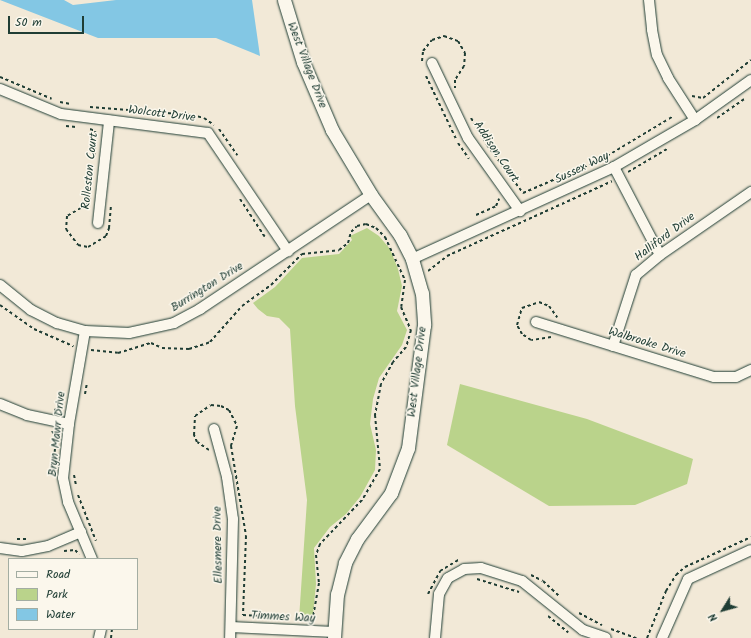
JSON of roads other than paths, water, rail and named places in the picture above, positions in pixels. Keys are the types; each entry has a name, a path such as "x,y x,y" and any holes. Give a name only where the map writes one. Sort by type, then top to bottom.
{"street":[{"name":"West Village Drive","path":"284,0 303,62 332,130 371,195 400,235 412,259 422,293 424,325 408,448 391,493 358,539 345,563 337,594 334,635"},
{"path":"649,0 652,30 657,55 668,78 695,120"},
{"name":"Addison Court","path":"432,63 468,138 520,212"},
{"name":"Sussex Way","path":"412,259 520,212 614,167 695,120 751,80"},
{"name":"Wolcott Drive","path":"0,89 61,114 208,133 288,251"},
{"name":"Rolleston Court","path":"98,223 109,121"},
{"path":"614,167 660,255"},
{"name":"Halliford Drive","path":"613,346 636,276 660,255 751,192"},
{"name":"Burrington Drive","path":"0,285 31,310 57,323 85,331 129,333 174,323 200,310 371,195"},
{"name":"Walbrooke Drive","path":"536,322 714,377 736,377 751,370"},
{"name":"Bryn Mawr Drive","path":"85,331 69,424 63,478 68,502 92,558"},
{"path":"0,404 27,415 69,424"},
{"name":"Ellesmere Drive","path":"214,429 227,477 233,519 230,638"},
{"path":"0,548 22,551 48,546 81,532"},
{"path":"662,638 688,579 751,550"},
{"path":"435,638 439,594 448,578 464,569 475,568 522,581 583,630 606,638"},
{"name":"Timmes Way","path":"231,627 309,631 334,635"}],"water":[{"path":"0,0 64,0 73,5 116,0 252,0 260,56 216,38 98,38"}]}
